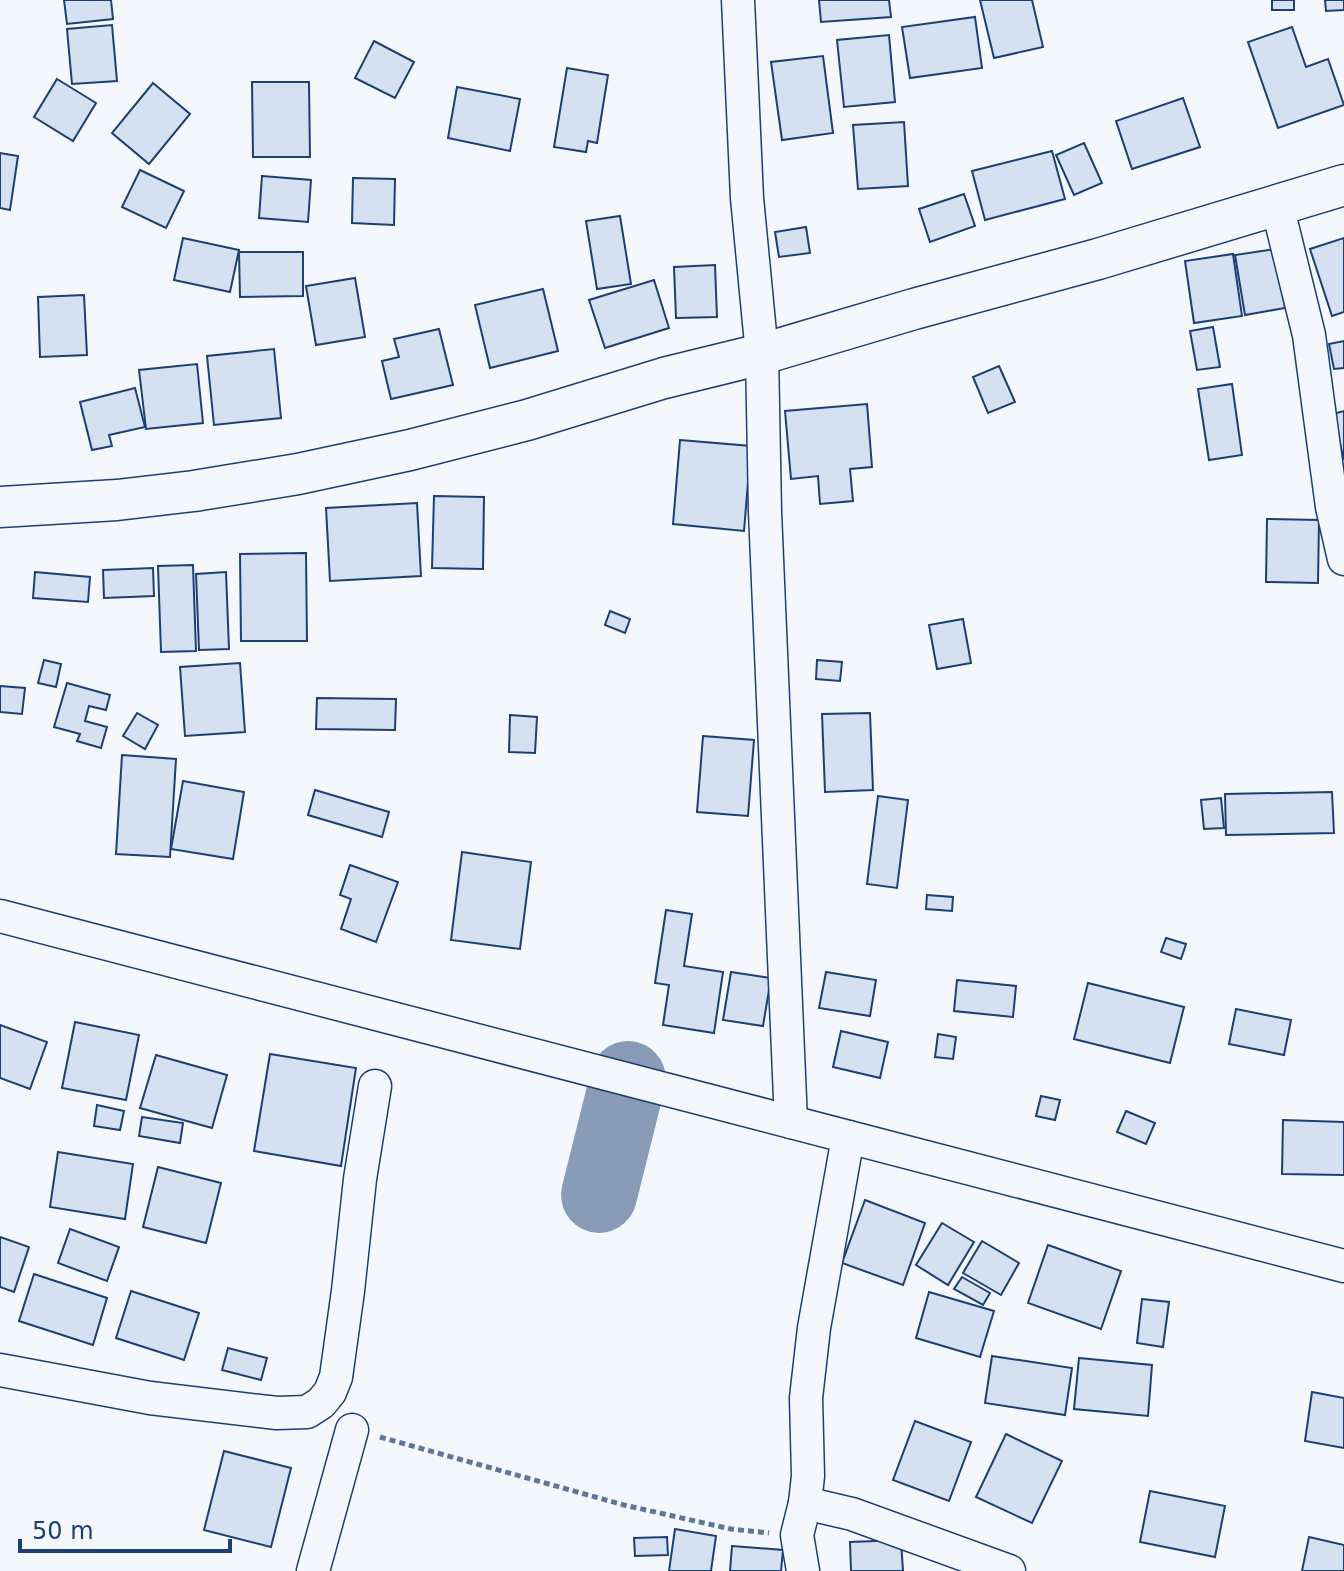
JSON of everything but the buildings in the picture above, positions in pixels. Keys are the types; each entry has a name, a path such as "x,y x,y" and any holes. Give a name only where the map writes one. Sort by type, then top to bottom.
{"main road":[{"path":"0,507 117,500 194,491 298,474 410,450 527,420 664,378 762,354 1344,185"}],"street":[{"path":"738,0 747,198 762,354 766,528 791,1122"},
{"path":"1277,205 1309,335 1332,507 1344,559"},
{"path":"0,916 1344,1266"},
{"path":"0,1370 150,1398 277,1413 307,1412 321,1403 336,1377 360,1179 375,1086"},
{"path":"803,1571 797,1535 808,1476 806,1398 814,1328 848,1137"},
{"path":"313,1571 352,1430"},
{"path":"805,1503 852,1514 1009,1571"}],"path":[{"path":"352,1430 624,1505 731,1529 797,1535"}],"taxiway":[{"path":"599,1195 628,1079"}]}
